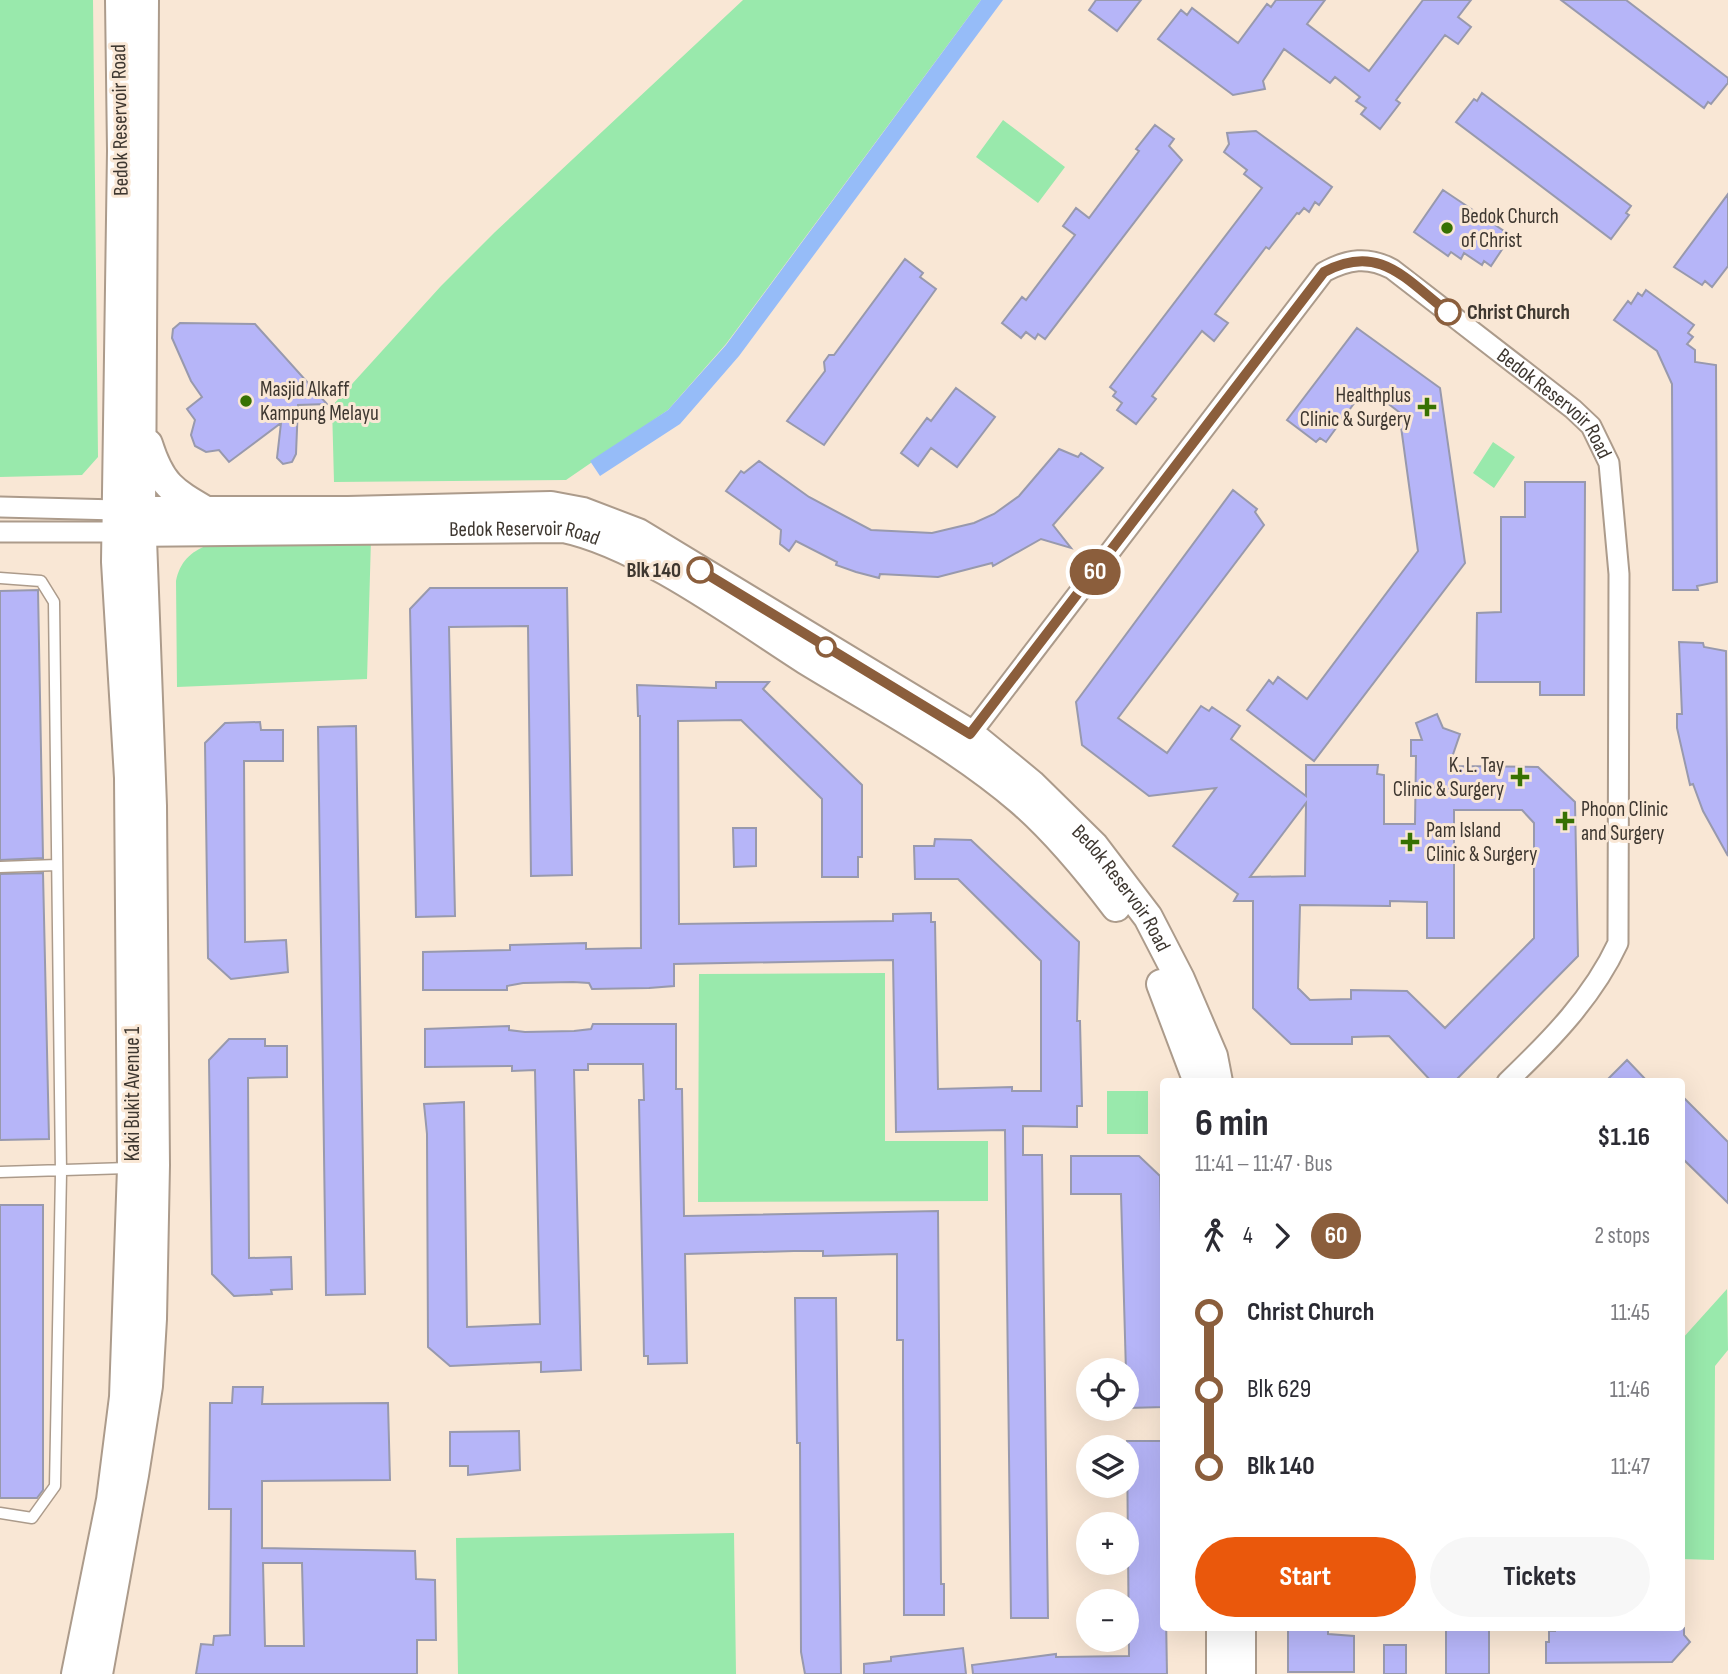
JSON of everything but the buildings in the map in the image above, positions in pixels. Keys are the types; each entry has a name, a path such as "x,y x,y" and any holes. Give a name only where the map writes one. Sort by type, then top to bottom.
{"main road":[{"name":"Bedok Reservoir Road","path":"120,0 129,522"},
{"name":"Bedok Reservoir Road","path":"129,522 141,417 144,0"},
{"path":"141,417 157,471 164,483 173,492 210,513"},
{"name":"Bedok Reservoir Road","path":"129,522 210,513 551,506 583,512 638,533 964,744 1079,860 1133,928 1164,989 1197,1078"},
{"name":"Bedok Reservoir Road","path":"129,522 564,528 589,533 645,560 1031,784 1094,846 1148,917 1186,992 1213,1056 1217,1078"},
{"name":"Kaki Bukit Avenue 1","path":"76,1674 111,1500 124,1397 132,1168 129,522"},
{"name":"Kaki Bukit Avenue 1","path":"97,1674 148,1386 152,1319 155,1165 153,831 129,522"},
{"path":"1221,1631 1221,1674"},
{"path":"1241,1631 1241,1674"}],"street":[{"name":"Bedok Reservoir Road","path":"964,744 1324,272 1339,264 1358,260 1378,261 1392,269 1573,408 1591,426 1609,463 1619,574 1618,943 1605,971 1583,1003 1511,1078"},
{"path":"0,507 129,522"},
{"path":"0,532 129,522"}],"lane":[{"path":"0,578 41,581 54,602 61,1172 55,1486 32,1518 0,1513"},
{"path":"0,867 57,864"},
{"path":"0,1172 132,1168"}],"green space":[{"path":"0,0 93,0 98,457 82,475 0,477"},
{"path":"743,0 981,0 726,344 668,410 566,480 334,482 332,406 441,286 495,232"},
{"path":"1003,120 1065,167 1038,203 976,157"},
{"path":"1493,442 1515,457 1494,488 1473,473"},
{"path":"371,539 367,679 177,687 176,581 180,568 191,554 208,545"},
{"path":"885,973 885,1141 988,1141 988,1201 698,1202 699,974"},
{"path":"1107,1091 1148,1091 1148,1134 1107,1134"},
{"path":"1727,1289 1728,1350 1715,1366 1714,1560 1685,1559 1685,1336"},
{"path":"734,1533 736,1674 458,1674 456,1538"}],"water":[{"path":"981,0 1003,0 739,356 680,424 600,476 590,461 668,410 726,345"}],"bus line":[{"name":"60","path":"700,570 970,734 1324,272 1339,264 1358,260 1378,261 1448,312"}],"place":[{"name":"Bedok Church of Christ","path":"1447,228"},
{"name":"Christ Church","path":"1448,312"},
{"name":"Masjid Alkaff Kampung Melayu","path":"246,401"},
{"name":"Healthplus Clinic & Surgery","path":"1427,407"},
{"name":"Blk 140","path":"700,570"},
{"name":"K. L. Tay Clinic & Surgery","path":"1520,777"},
{"name":"Phoon Clinic and Surgery","path":"1565,821"},
{"name":"Pam Island Clinic & Surgery","path":"1410,842"}]}
